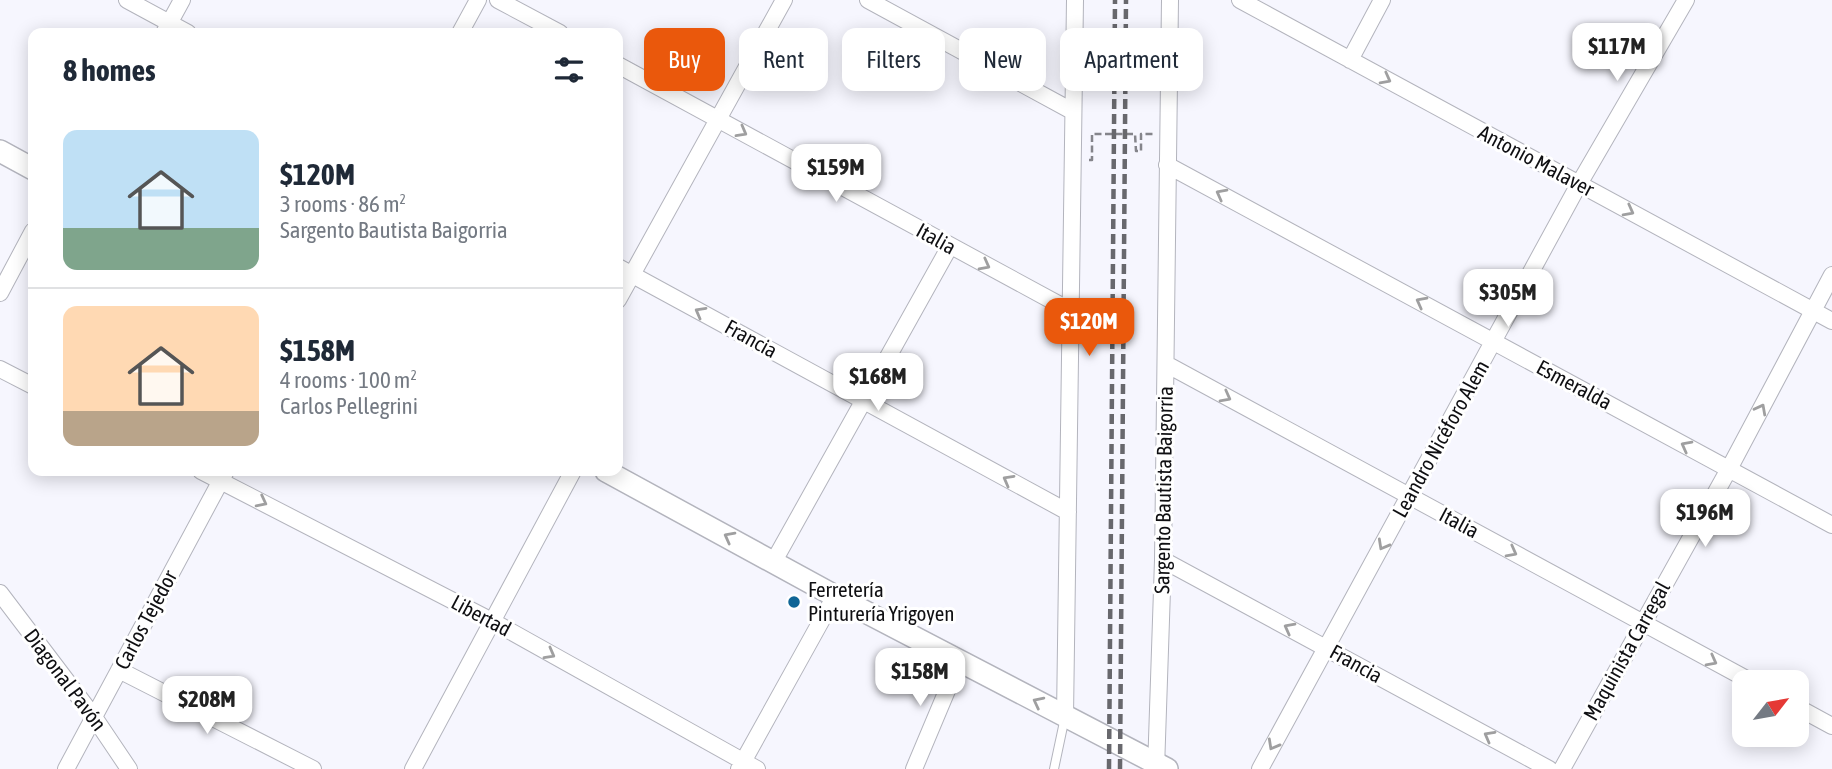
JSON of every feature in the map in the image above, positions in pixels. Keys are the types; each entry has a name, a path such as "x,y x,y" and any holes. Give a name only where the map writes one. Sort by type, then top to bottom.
{"street":[{"path":"127,0 167,28 182,0"},
{"path":"463,28 478,0"},
{"path":"498,0 551,28"},
{"path":"625,271 718,119 785,0"},
{"path":"868,0 1072,111"},
{"path":"1065,716 1075,0"},
{"name":"Sargento Bautista Baigorria","path":"1160,767 1170,0"},
{"name":"Antonio Malaver","path":"1240,0 1832,321"},
{"path":"1350,60 1382,0"},
{"name":"Leandro Nicéforo Alem","path":"1260,769 1579,184 1686,0"},
{"name":"Italia","path":"623,68 1071,311"},
{"path":"0,151 28,166"},
{"name":"Esmeralda","path":"1167,165 1832,525"},
{"path":"0,293 28,240"},
{"path":"774,561 950,246"},
{"name":"Francia","path":"625,271 1068,512"},
{"name":"Maquinista Carregal","path":"1562,769 1729,469 1832,275"},
{"name":"Italia","path":"1166,364 1732,671"},
{"path":"0,369 28,383"},
{"name":"Libertad","path":"223,476 492,621 746,767"},
{"name":"Carlos Tejedor","path":"66,769 223,476"},
{"path":"413,769 570,476"},
{"path":"615,476 835,596 1160,767"},
{"name":"Francia","path":"1163,560 1549,769"},
{"name":"Diagonal Pavón","path":"0,593 94,717 129,769"},
{"path":"746,767 835,596"},
{"path":"915,769 959,662"},
{"path":"119,670 313,769"},
{"path":"1810,714 1832,726"}],"lane":[{"path":"1054,769 1065,716"}],"path":[{"path":"1072,134 1087,134 1087,159 1092,160 1092,134 1135,134 1136,151 1141,151 1140,134 1168,134"}],"railway":[{"path":"1109,769 1115,0"},
{"path":"1120,769 1126,0"}],"place":[{"name":"Ferretería Pinturería Yrigoyen","path":"794,602"}]}
